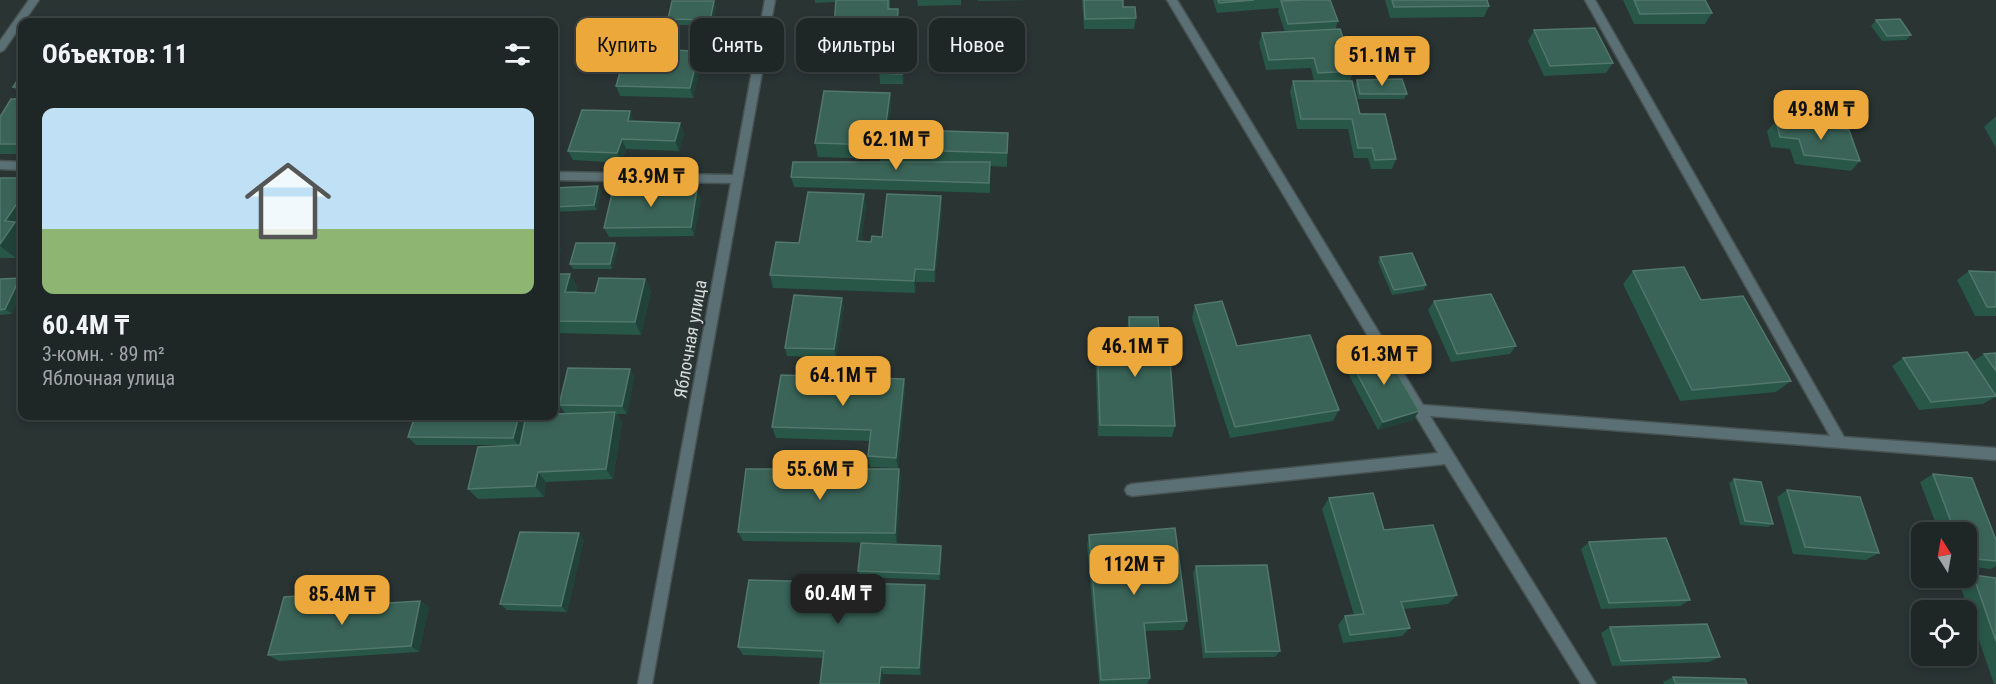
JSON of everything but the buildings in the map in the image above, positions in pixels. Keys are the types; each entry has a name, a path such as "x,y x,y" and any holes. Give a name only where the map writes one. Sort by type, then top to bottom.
{"street":[{"path":"21,18 34,0"},
{"name":"Яблочная улица","path":"645,684 770,0"},
{"path":"1172,0 1448,458 1589,684"},
{"path":"1590,0 1840,442"},
{"path":"0,48 18,23"},
{"path":"0,165 18,166"},
{"path":"558,176 737,179"},
{"path":"1420,410 1996,454"},
{"path":"1132,490 1448,458"}]}
